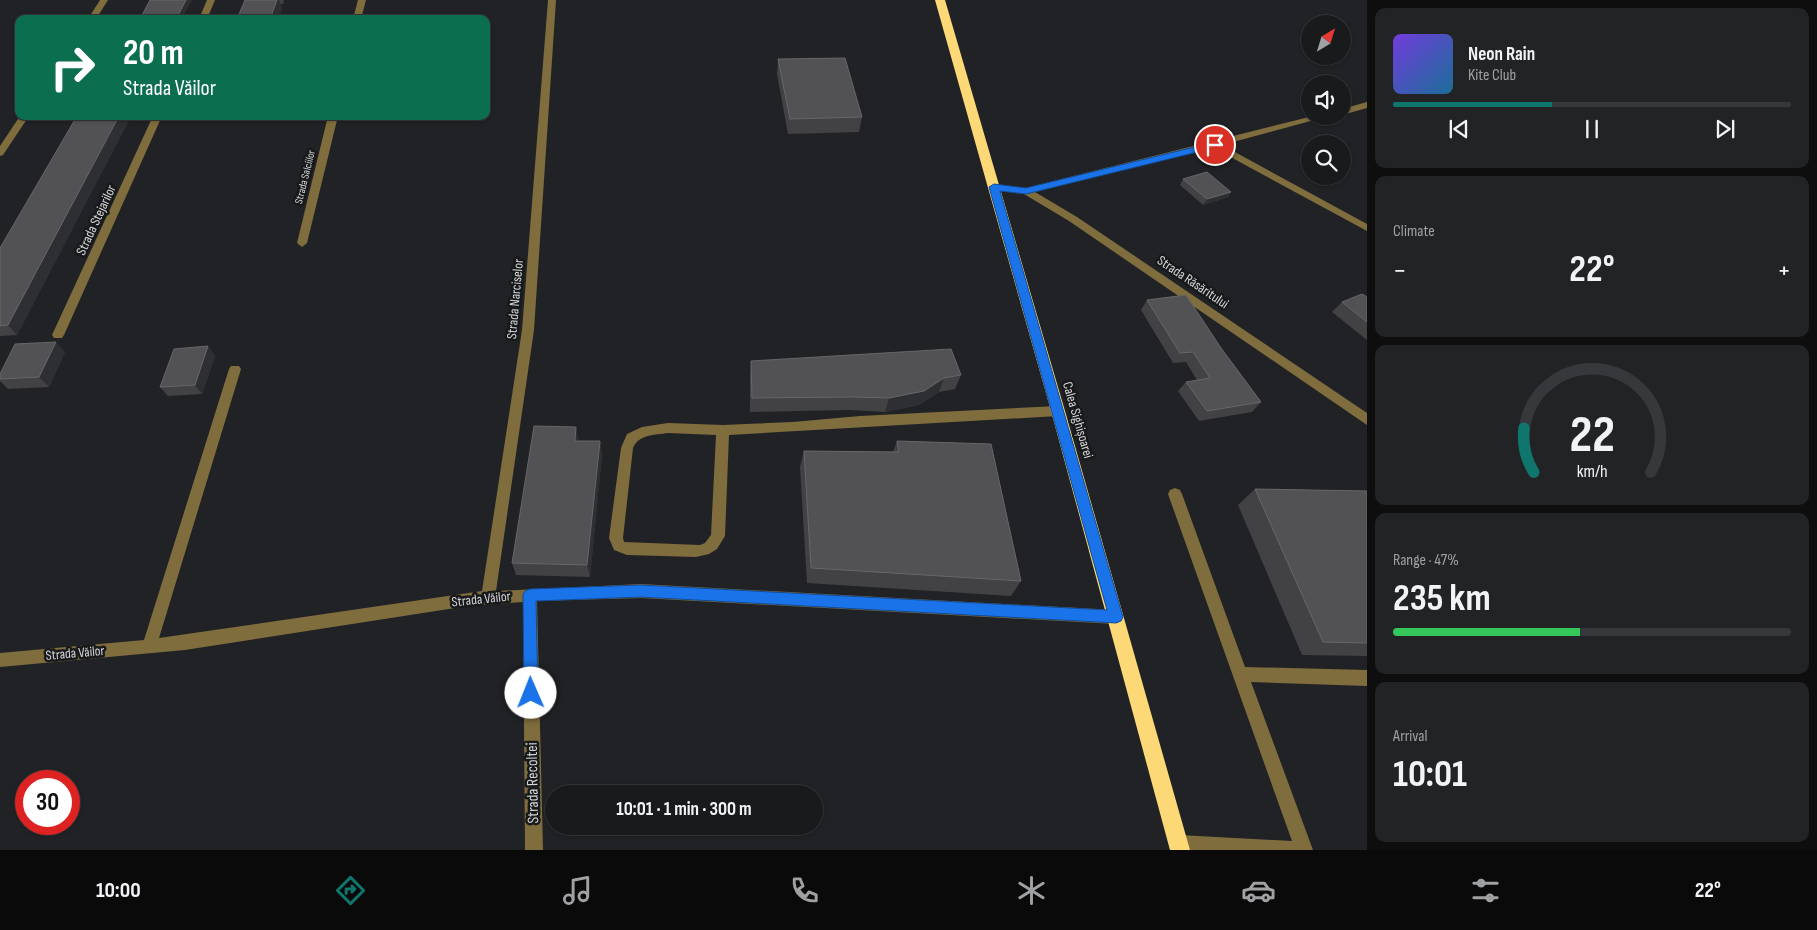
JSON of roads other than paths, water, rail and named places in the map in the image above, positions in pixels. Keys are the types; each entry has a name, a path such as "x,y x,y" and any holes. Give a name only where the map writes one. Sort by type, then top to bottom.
{"highway":[{"name":"Calea Sighișoarei","path":"940,0 1180,847"}],"street":[{"path":"95,15 104,0"},
{"path":"205,15 211,0"},
{"path":"358,15 362,0"},
{"name":"Strada Narciselor","path":"488,598 528,330 552,0"},
{"path":"1351,109 1367,105"},
{"path":"0,153 22,120"},
{"name":"Strada Stejarilor","path":"58,335 156,120"},
{"name":"Strada Salciilor","path":"302,243 332,120"},
{"path":"1026,191 1301,122"},
{"path":"1215,145 1367,228"},
{"name":"Strada Răsăritului","path":"994,187 1026,191 1073,219 1367,420"},
{"path":"150,646 235,369"},
{"path":"723,430 718,536 712,546 706,551 696,551 627,549 619,546 616,538 627,448 631,438 642,432 668,428 723,430 793,427 860,421 1058,411"},
{"path":"1174,494 1304,850"},
{"name":"Strada Văilor","path":"0,660 185,643 488,598 530,595 641,591 1116,617"},
{"name":"Strada Recoltei","path":"530,595 534,850"},
{"path":"1240,674 1367,678"},
{"path":"1180,847 1295,850"}]}
